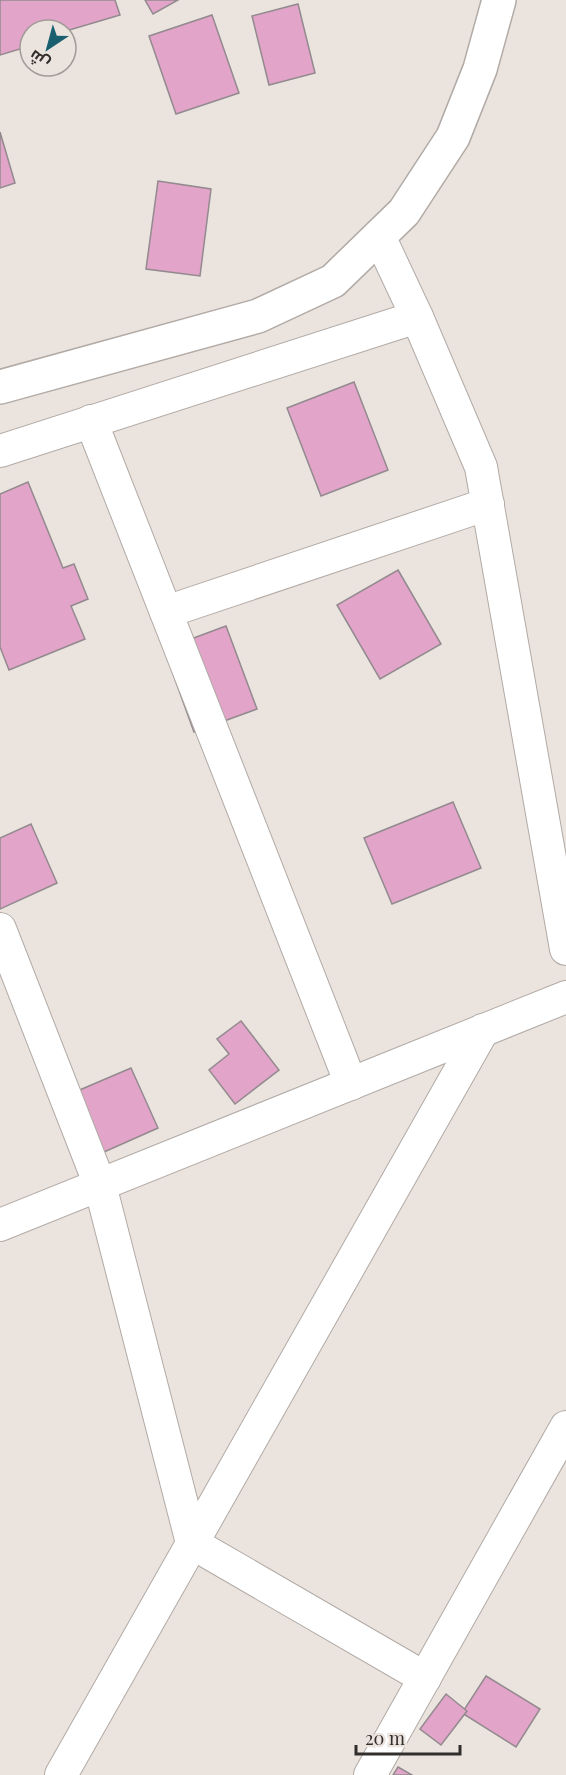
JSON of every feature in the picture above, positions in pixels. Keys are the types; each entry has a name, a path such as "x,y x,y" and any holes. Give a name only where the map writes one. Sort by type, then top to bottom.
{"street":[{"path":"0,387 258,316 333,281 404,212 453,137 480,69 499,0"},
{"path":"379,237 417,317 481,467 566,949"},
{"path":"0,451 417,317"},
{"path":"91,422 351,1084"},
{"path":"166,612 488,504"},
{"path":"0,929 100,1185 192,1543 425,1678"},
{"path":"0,1225 566,997"},
{"path":"60,1775 483,1030"},
{"path":"370,1775 566,1427"}],"building":[{"path":"0,0 115,0 120,15 78,27 78,18 18,18 18,50 0,55"},
{"path":"145,0 178,0 153,14"},
{"path":"298,4 315,73 269,85 252,16"},
{"path":"212,15 239,93 176,114 149,36"},
{"path":"0,132 15,183 0,188"},
{"path":"158,181 211,189 200,276 146,269"},
{"path":"354,382 388,470 321,496 287,408"},
{"path":"28,482 63,568 74,564 88,599 71,606 85,639 9,670 0,647 0,494"},
{"path":"398,570 441,644 380,679 337,605"},
{"path":"226,626 257,709 194,732 164,649"},
{"path":"453,802 481,868 392,904 364,838"},
{"path":"31,824 57,883 0,909 0,838"},
{"path":"241,1021 279,1070 235,1104 209,1070 229,1054 217,1039"},
{"path":"131,1068 158,1128 95,1156 68,1095"},
{"path":"486,1676 540,1709 516,1747 462,1713"},
{"path":"446,1694 467,1711 441,1745 420,1729"},
{"path":"398,1767 412,1775 393,1775"}]}
